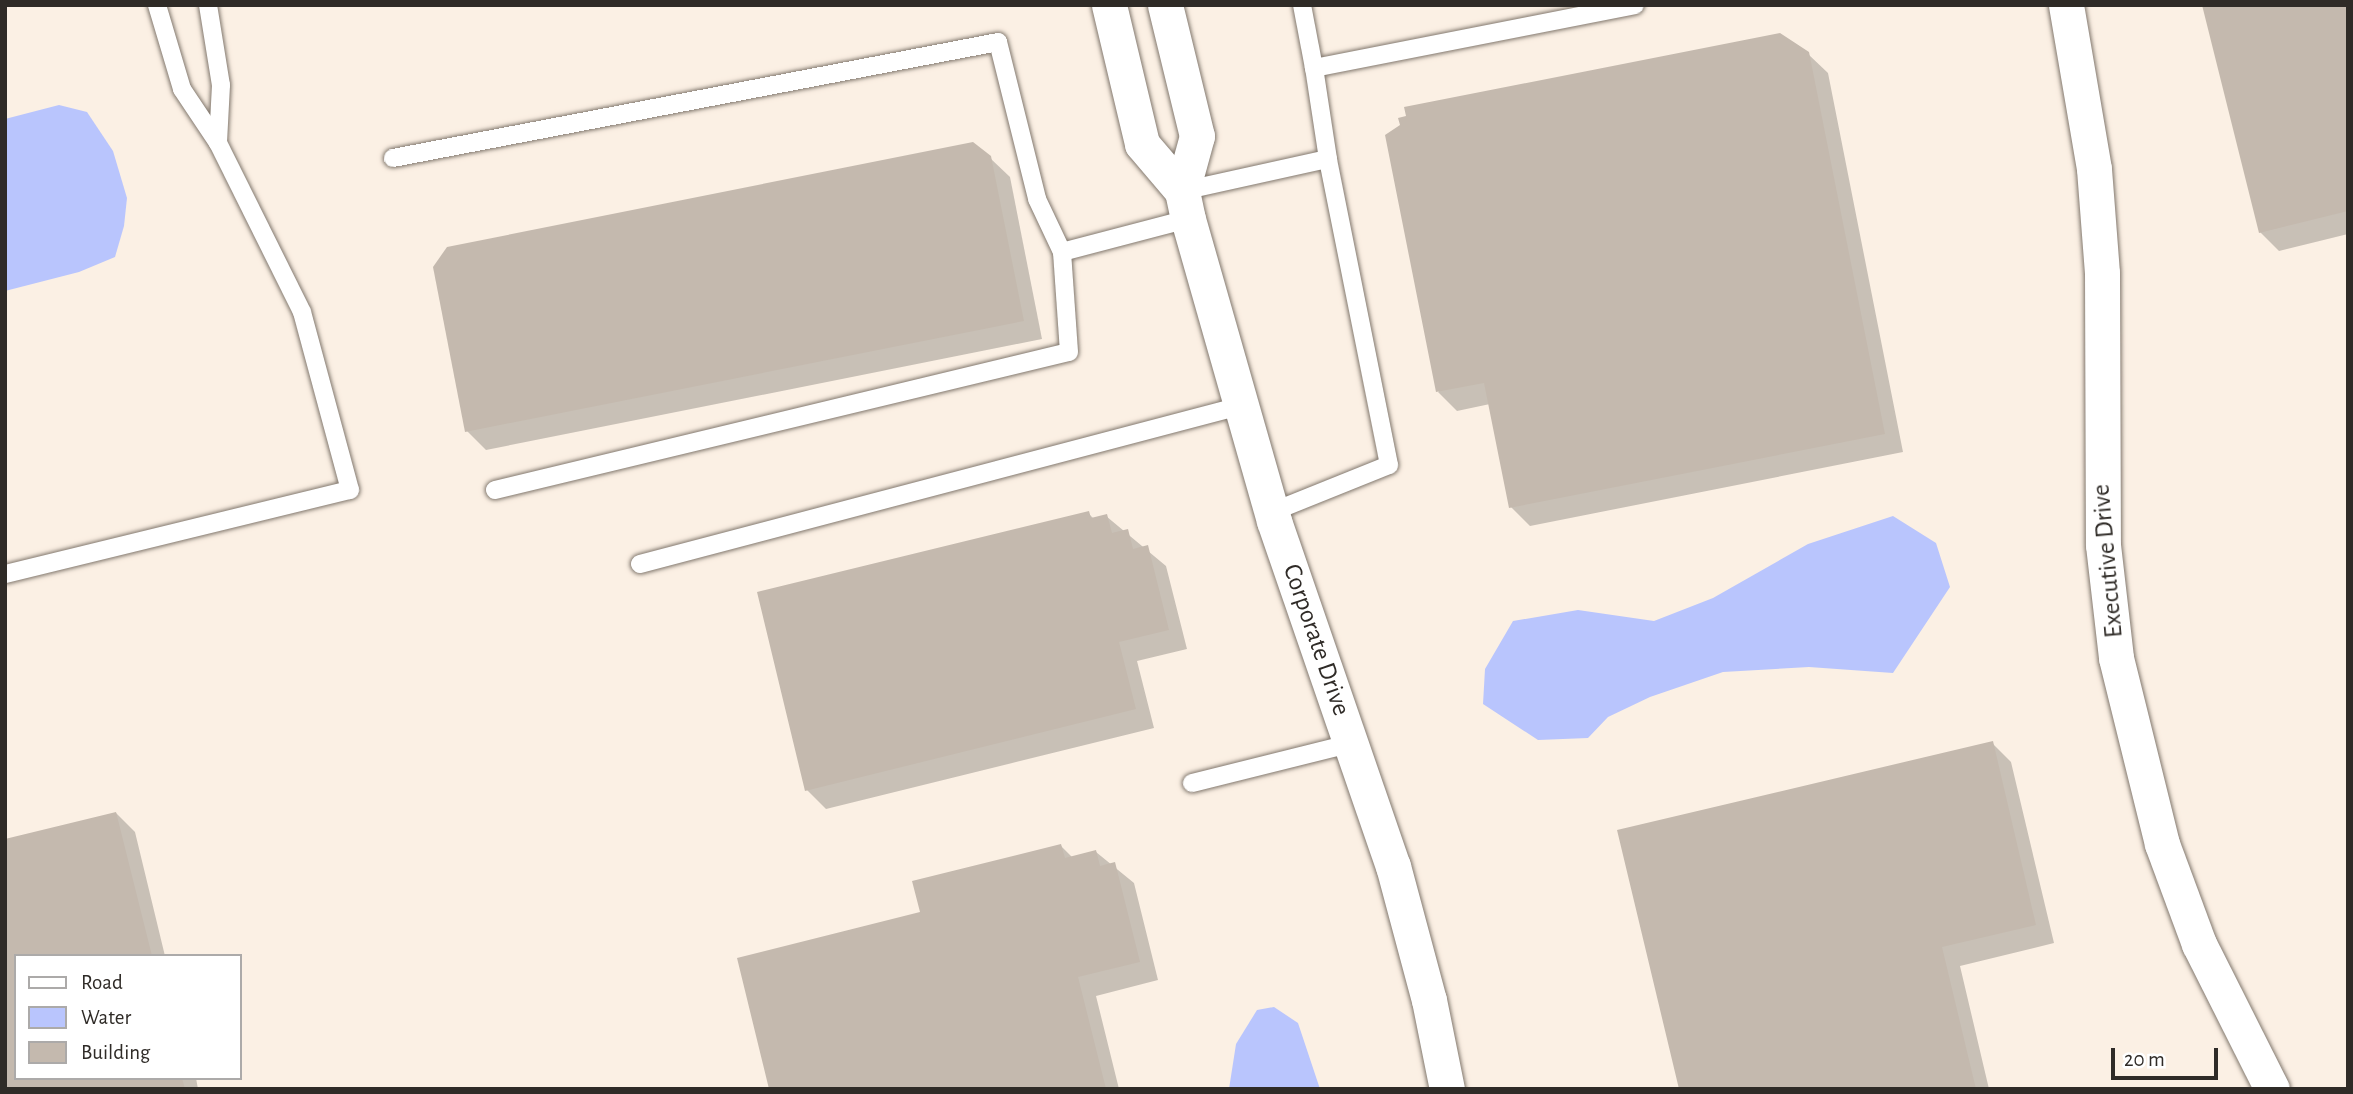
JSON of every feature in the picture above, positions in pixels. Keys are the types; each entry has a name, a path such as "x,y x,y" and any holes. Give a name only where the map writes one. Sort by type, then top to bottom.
{"street":[{"name":"Corporate Drive","path":"1109,5 1142,144 1185,205 1272,512 1393,866 1429,1000 1447,1089"},
{"path":"1165,5 1197,136 1185,205"},
{"name":"Executive Drive","path":"2065,6 2095,169 2102,273 2103,545 2116,658 2128,720 2176,882 2220,989 2272,1089"}],"lane":[{"path":"5,574 350,490 302,312 219,143 182,89 157,5"},
{"path":"208,5 221,85 219,143"},
{"path":"1272,512 1389,465 1328,159 1302,5"},
{"path":"1314,68 1635,5"},
{"path":"393,158 998,42 1037,199 1062,252 1069,352 495,490"},
{"path":"1062,252 1185,205 1328,159"},
{"path":"640,564 1240,406"},
{"path":"1192,783 1352,743"}],"water":[{"path":"59,105 87,112 113,151 127,198 124,226 115,257 79,272 5,291 5,119"},
{"path":"1893,516 1936,543 1950,587 1893,673 1809,667 1723,672 1650,697 1608,717 1588,738 1538,740 1483,704 1485,669 1513,621 1578,610 1654,621 1713,598 1808,544"},
{"path":"1274,1007 1298,1023 1320,1089 1229,1089 1236,1044 1257,1010"}],"building":[{"path":"2202,5 2348,5 2348,211 2259,233"},
{"path":"1780,33 1809,52 1885,434 1509,508 1484,383 1436,392 1385,135 1400,125 1398,118 1406,116 1404,107"},
{"path":"973,142 991,156 1024,321 465,432 433,267 447,247"},
{"path":"1089,511 1091,518 1107,514 1112,533 1128,529 1133,549 1148,545 1169,630 1119,642 1136,709 805,791 757,592"},
{"path":"1993,741 2036,925 1942,947 1976,1089 1679,1089 1617,830"},
{"path":"116,812 152,954 14,954 14,1080 183,1080 185,1089 5,1089 5,839"},
{"path":"1061,844 1065,858 1096,850 1100,866 1115,862 1140,962 1078,977 1106,1089 769,1089 737,958 920,912 912,881"}]}
